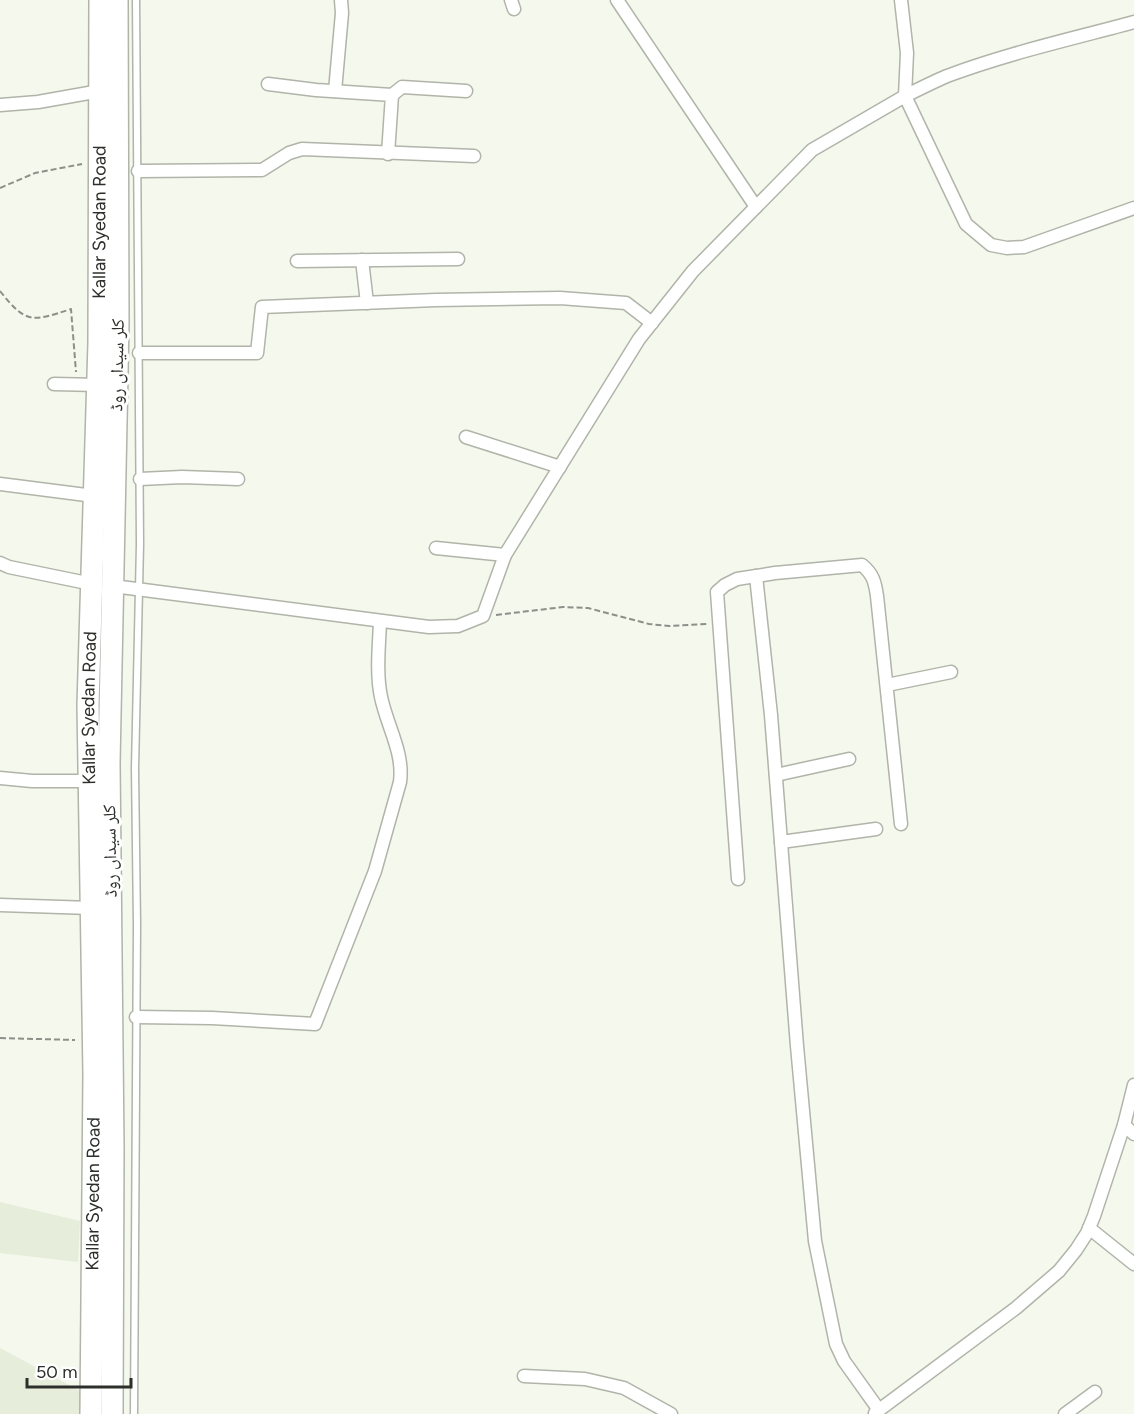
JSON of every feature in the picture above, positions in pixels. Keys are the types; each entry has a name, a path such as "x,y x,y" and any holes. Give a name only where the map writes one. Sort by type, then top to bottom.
{"highway":[{"name":"Kallar Syedan Road","path":"91,1414 93,1041 88,705 94,496 87,384 100,162 100,0"},
{"name":"کلر سیداں روڈ","path":"112,1414 113,1146 109,763 118,324 117,0"}],"street":[{"path":"335,91 342,13 341,0"},
{"path":"617,0 756,207"},
{"path":"901,0 907,53 905,96 966,224 991,245 1007,248 1024,247 1134,208"},
{"path":"113,586 429,627 458,626 483,616 505,555 639,339 693,271 812,150 905,96 944,77 1070,38 1134,22"},
{"path":"268,84 392,95 402,87 466,91"},
{"path":"0,105 38,102 100,91"},
{"path":"388,154 392,95"},
{"path":"138,171 262,170 289,153 302,149 474,156"},
{"path":"362,260 367,303"},
{"path":"297,261 458,260"},
{"path":"139,353 257,353 262,307 560,298 626,303 652,322"},
{"path":"54,384 87,384"},
{"path":"466,437 560,467"},
{"path":"140,479 182,477 238,479"},
{"path":"0,484 94,496"},
{"path":"436,548 505,555"},
{"path":"0,563 9,567 92,584"},
{"path":"738,879 717,592 737,579 862,565 870,572 875,581 901,824"},
{"path":"756,576 776,775 815,1241 836,1344 844,1361 877,1412 1032,1295 1059,1271 1076,1250 1089,1228 1124,1125 1134,1084"},
{"path":"136,1017 315,1023 375,871 401,776 400,756 381,696 378,658 380,622"},
{"path":"887,685 951,672"},
{"path":"776,775 849,759"},
{"path":"0,778 32,781 89,781"},
{"path":"781,842 876,829"},
{"path":"0,905 91,908"},
{"path":"1124,1125 1134,1134"},
{"path":"1089,1228 1134,1264"},
{"path":"524,1376 585,1379 624,1388 672,1414"},
{"path":"1065,1414 1095,1392"}],"lane":[{"path":"134,1414 137,925 135,768 140,479 136,0"}],"path":[{"path":"0,188 35,173 100,162"},
{"path":"0,291 13,308 27,317 45,318 71,309 87,384"},
{"path":"483,616 563,607 588,608 649,624 669,626 718,623"},
{"path":"0,1038 93,1041"}],"shaded area":[{"path":"0,1202 80,1221 78,1262 0,1253"},
{"path":"0,1348 82,1392 82,1414 0,1414"}]}
